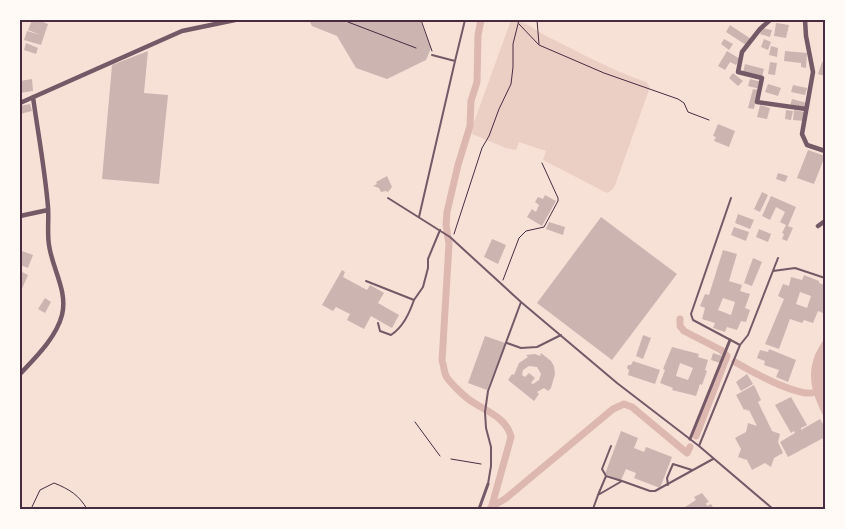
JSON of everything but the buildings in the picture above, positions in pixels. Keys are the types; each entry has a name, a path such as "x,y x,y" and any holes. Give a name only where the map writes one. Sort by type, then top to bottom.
{"street":[{"path":"20,103 182,31 234,20"},
{"path":"770,20 760,29 742,52 738,72 762,78 758,102 806,109"},
{"path":"805,20 806,36 814,72 802,134 807,145 825,151"},
{"path":"20,374 54,332 62,316 63,301 49,245 48,210 33,97"},
{"path":"20,216 48,210"},
{"path":"818,226 825,221"},
{"path":"690,439 730,340"},
{"path":"479,509 488,484"}],"lane":[{"path":"419,218 465,20"},
{"path":"432,55 455,61"},
{"path":"388,198 453,239 521,302 617,382 699,446 773,509"},
{"path":"731,198 691,314 692,320 740,345"},
{"path":"378,323 380,331 391,335 398,330 410,312 414,300 424,287 428,259 440,230"},
{"path":"699,446 740,345 748,335 778,258"},
{"path":"773,271 795,268 825,278"},
{"path":"366,281 414,300"},
{"path":"488,484 491,466 491,447 486,428 485,412 488,391 521,302"},
{"path":"506,343 521,348 537,347 561,335"},
{"path":"611,446 602,469 606,476 650,491 655,491 668,485 713,458"},
{"path":"668,485 667,478 673,464 692,470"},
{"path":"593,509 606,476"},
{"path":"598,495 622,481"}],"path":[{"path":"421,20 433,49 432,55"},
{"path":"453,239 482,148 489,136 498,108 511,84 513,44 519,20"},
{"path":"537,20 539,45"},
{"path":"348,22 416,48"},
{"path":"519,24 539,45 604,73 678,99 684,103 688,112 709,120"},
{"path":"501,283 519,238 526,231 544,228 558,201 542,163"},
{"path":"416,422 440,456"},
{"path":"451,459 481,464"},
{"path":"31,509 40,490 54,483 71,490 83,502 86,509"}],"shaded area":[{"path":"511,20 525,23 595,61 646,82 650,87 615,186 607,193 543,160 546,151 519,142 516,150 506,148 472,134 473,125"},
{"path":"825,338 825,419 813,389 811,369 818,349"}],"waterway":[{"path":"481,20 478,35 477,82 471,101 470,126 458,165 447,212 446,225 449,244 442,361 446,376 458,390 468,399 501,420 509,430 511,437 491,509"},
{"path":"680,319 680,326 684,331 721,350 727,356 696,436"},
{"path":"735,362 784,387 804,393 812,393"},
{"path":"491,507 505,499 613,409 624,404 632,407 687,453 690,447"}]}
